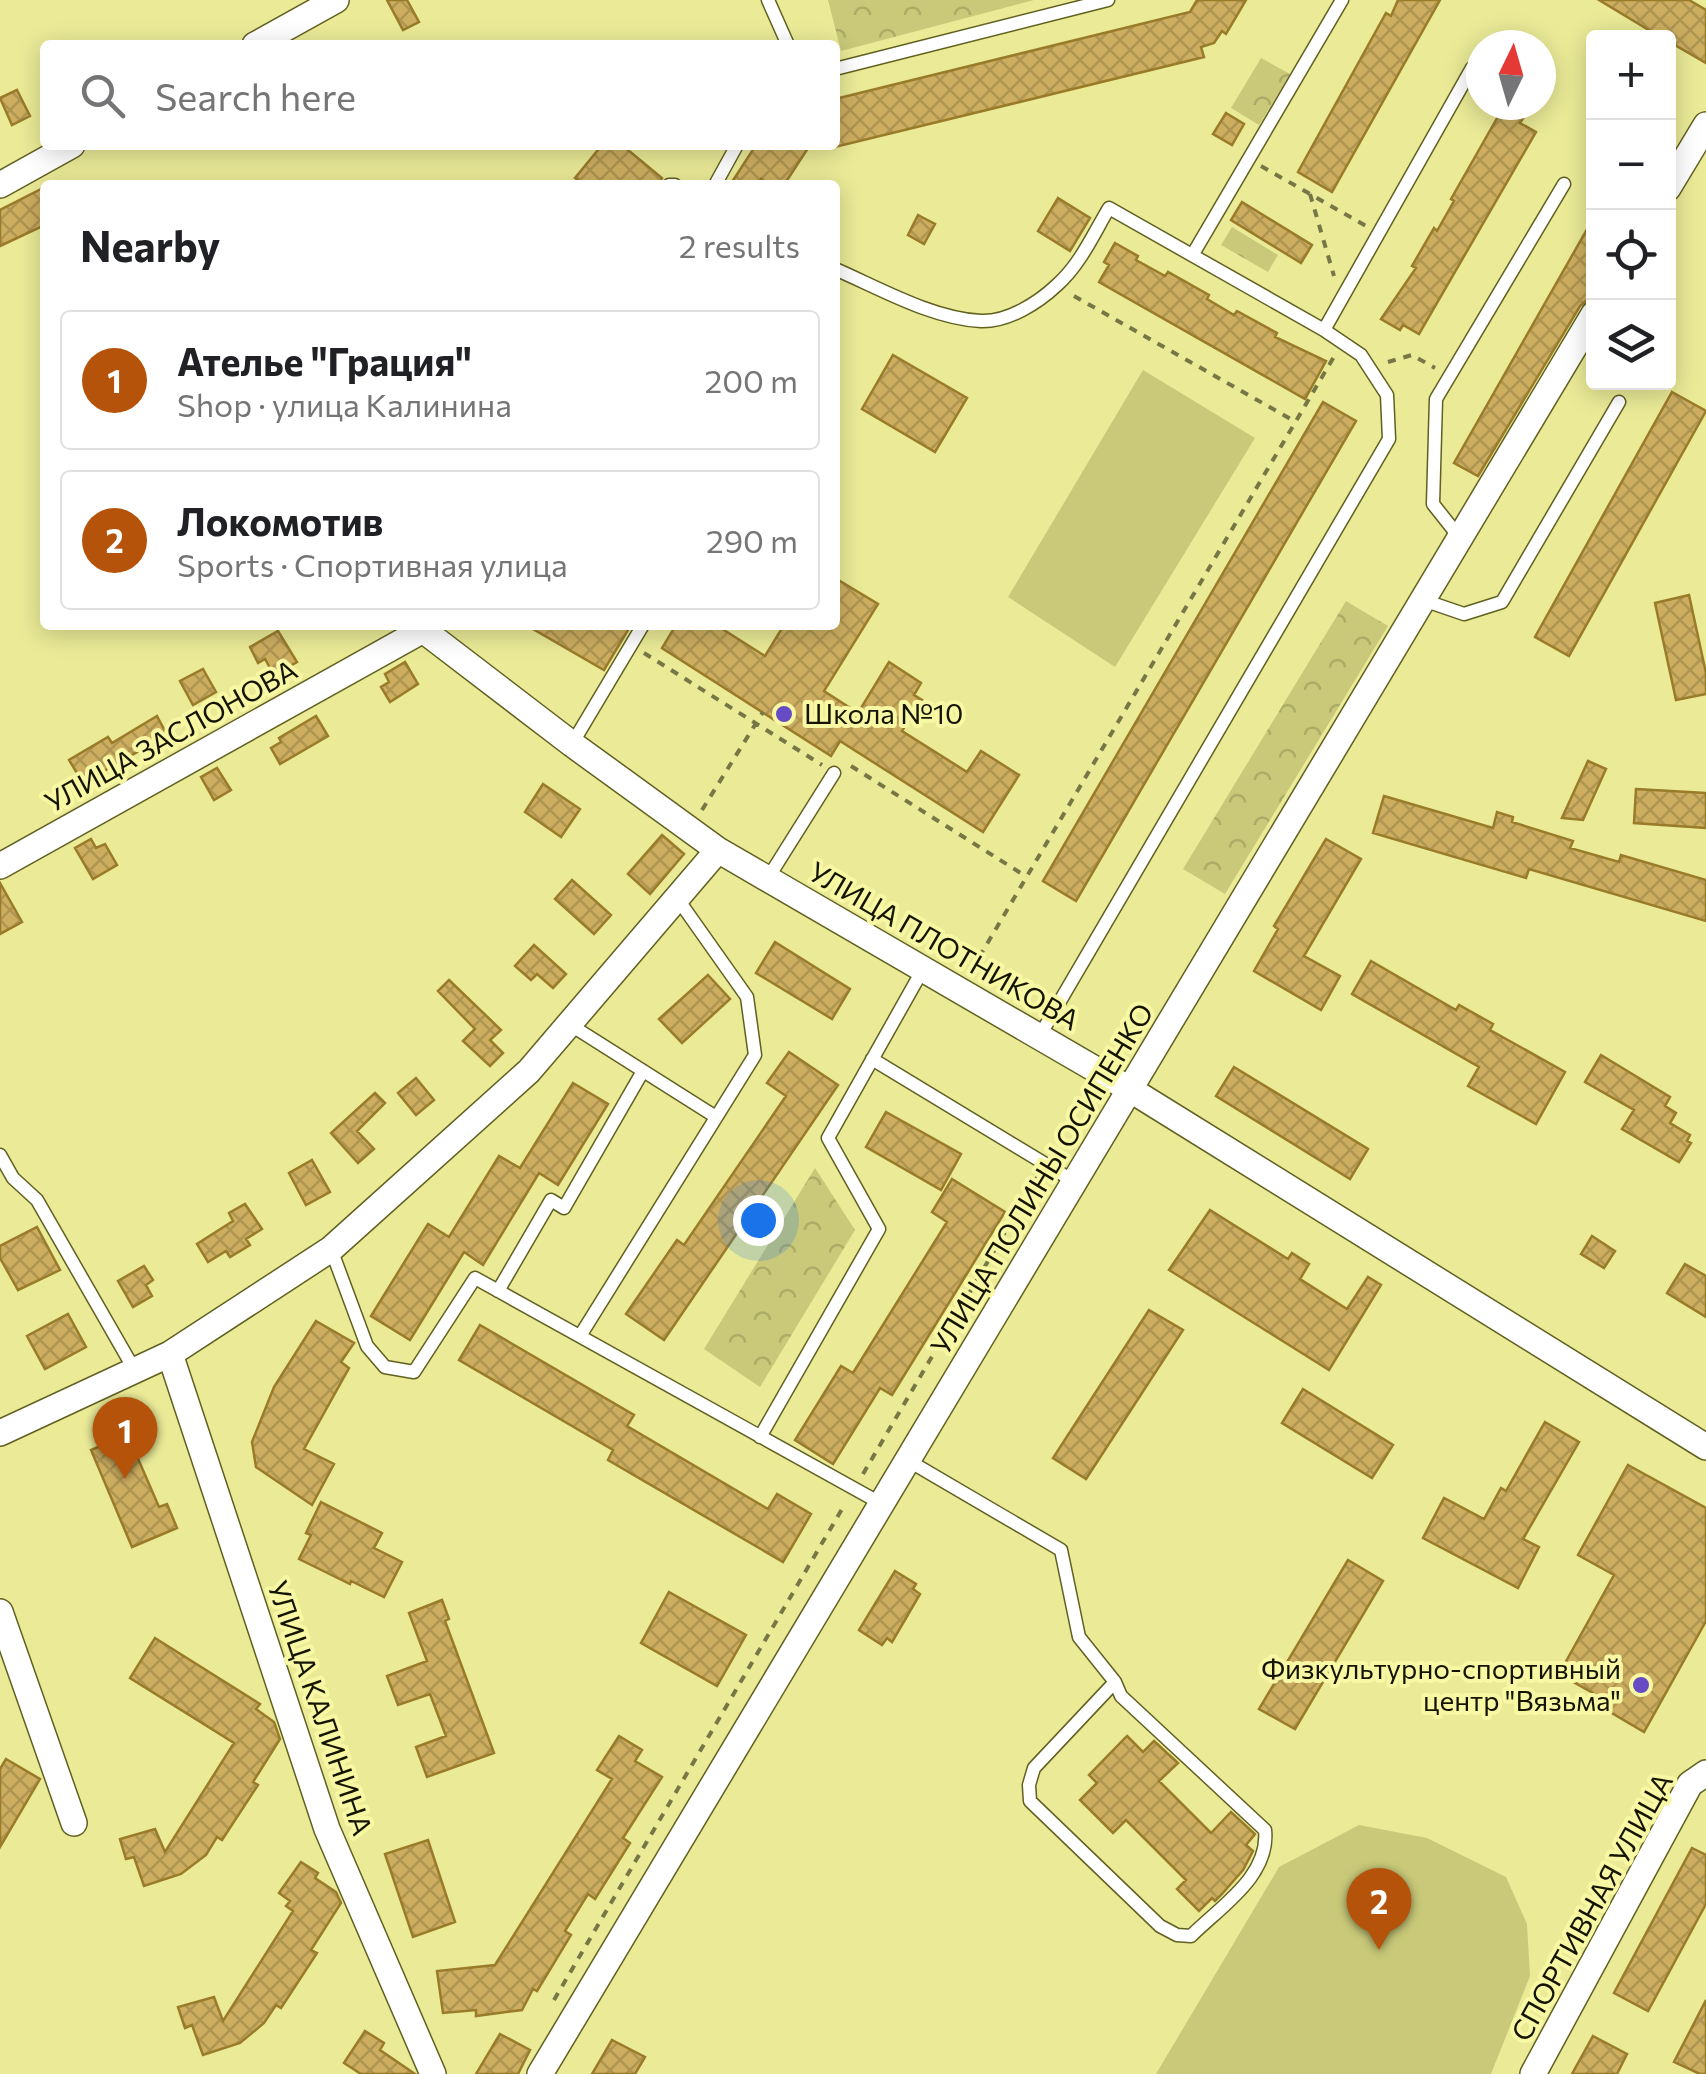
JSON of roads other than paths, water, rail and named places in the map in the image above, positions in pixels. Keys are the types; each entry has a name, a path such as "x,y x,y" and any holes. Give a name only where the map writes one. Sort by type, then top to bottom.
{"street":[{"path":"264,40 336,0"},
{"path":"1676,175 1706,124"},
{"path":"0,185 63,150"},
{"name":"УЛИЦА ПОЛИНЫ ОСИПЕНКО","path":"540,2074 1586,327"},
{"name":"УЛИЦА ПЛОТНИКОВА","path":"423,630 718,850 1131,1090 1706,1448"},
{"name":"УЛИЦА ЗАСЛОНОВА","path":"0,866 423,630"},
{"path":"0,1433 170,1354 331,1248 528,1071 718,850"},
{"name":"УЛИЦА КАЛИНИНА","path":"170,1354 327,1828 432,2074"},
{"path":"0,1612 74,1823"},
{"name":"СПОРТИВНАЯ УЛИЦА","path":"1533,2074 1690,1784 1706,1773"}],"lane":[{"path":"768,0 786,40"},
{"path":"840,69 1108,0"},
{"path":"1193,254 1342,0"},
{"path":"1324,330 1466,79"},
{"path":"718,180 734,150"},
{"path":"1460,538 1433,504 1436,399 1564,184"},
{"path":"840,271 922,308 983,321 1020,312 1056,286 1072,269 1109,208 1361,354 1388,396 1389,440 1038,1037"},
{"path":"1423,600 1464,614 1502,602 1619,402"},
{"path":"572,744 640,630"},
{"path":"768,878 834,773"},
{"path":"580,1336 755,1055 748,996 677,898"},
{"path":"760,1436 878,1230 828,1138 922,971"},
{"path":"568,1024 716,1117"},
{"path":"872,1058 1076,1182"},
{"path":"498,1290 551,1200 564,1208 643,1071"},
{"path":"0,1156 14,1178 37,1200 134,1370"},
{"path":"331,1248 367,1346 385,1367 414,1372 475,1278 882,1504"},
{"path":"908,1461 1061,1550 1079,1637 1116,1682 1121,1696 1265,1830 1267,1848 1261,1867 1191,1936 1177,1935 1160,1926 1030,1802 1028,1785 1034,1768 1116,1682"}],"place":[{"name":"Школа №10","path":"784,714"},
{"name":"Ателье \"Грация\"","path":"125,1479"},
{"name":"Физкультурно-спортивный центр \"Вязьма\"","path":"1641,1685"},
{"name":"Локомотив","path":"1379,1950"}]}
